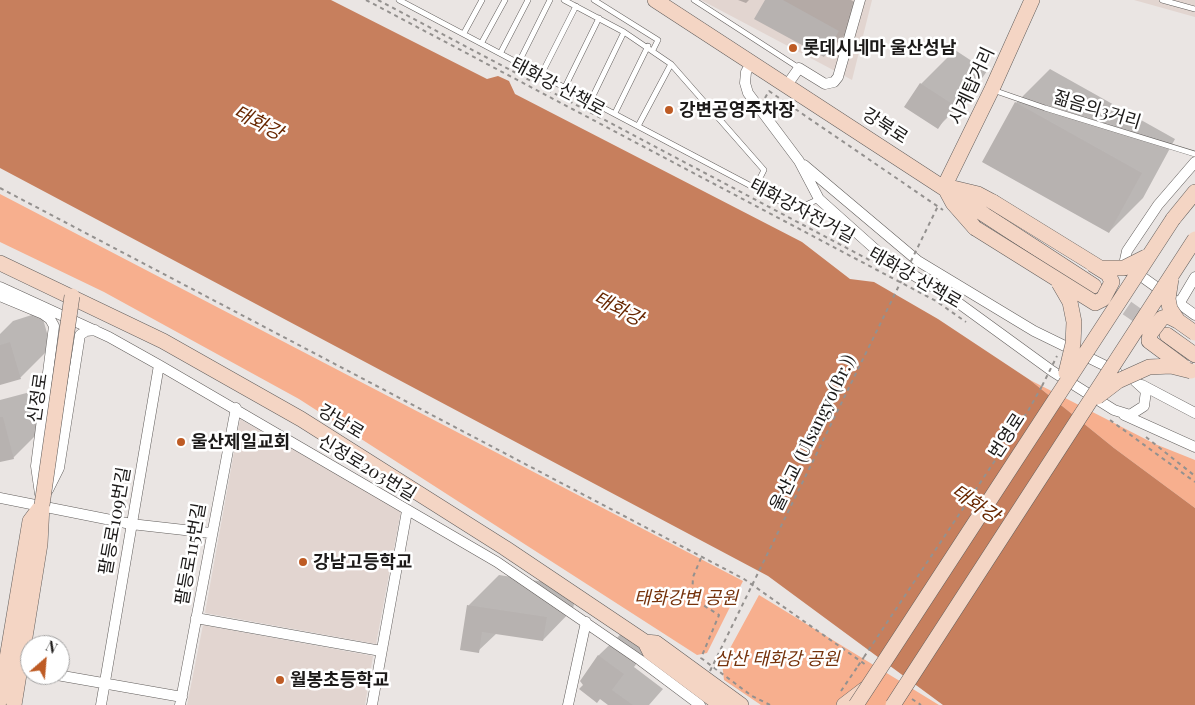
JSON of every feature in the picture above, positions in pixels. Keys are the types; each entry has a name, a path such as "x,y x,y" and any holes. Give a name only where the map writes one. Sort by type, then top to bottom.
{"main road":[{"name":"강북로","path":"655,0 1094,286"},
{"name":"시계탑거리","path":"944,187 992,90 1032,0"},
{"path":"944,187 961,189 993,202 1108,274 1112,282 1103,300 1090,302 975,228 953,203 944,187"},
{"name":"번영로","path":"856,705 1058,384 1173,219 1195,192"},
{"path":"893,705 1195,240"},
{"path":"1092,264 1100,268 1116,269 1132,265 1148,256"},
{"name":"강남로","path":"0,263 163,341 324,433 505,548 645,642 656,643 710,679 741,705"},
{"path":"1173,272 1168,299 1170,309 1178,321"},
{"path":"1054,279 1070,302 1074,322 1071,352 1058,384"},
{"name":"신정로","path":"26,635 30,522 42,505 72,296"},
{"path":"1193,373 1149,341 1150,334 1162,318 1168,316 1195,333"},
{"path":"1167,335 1195,355"},
{"path":"1086,406 1107,388 1140,370 1171,366 1193,373"},
{"name":"신정로","path":"0,700 29,569"},
{"name":"강남로","path":"645,642 650,652 719,704"},
{"path":"710,679 719,704"},
{"path":"710,679 728,687 752,705"},
{"name":"신정로","path":"14,705 20,685"},
{"path":"841,701 866,688"}],"street":[{"path":"788,85 798,68 825,84 834,82 838,77 860,0"},
{"path":"752,62 746,72 745,83 748,93 799,162 819,199 885,258 953,299 1110,414 1195,447"},
{"path":"799,162 918,261 1034,331 1135,381 1195,414"},
{"path":"1195,162 1158,205 1127,251 1125,260 1127,266 1195,315"},
{"path":"1179,304 1195,277"},
{"name":"신정로203번길","path":"0,287 95,330 159,364 497,562 586,622 700,705"},
{"path":"0,296 43,314 50,319 54,326 36,466 42,505"},
{"path":"42,505 58,468 80,335 86,331 95,330"},
{"name":"팔등로109번길","path":"100,705 159,364"},
{"path":"1110,414 1130,415 1144,406 1146,391 1135,381"},
{"path":"1135,381 1195,418"},
{"name":"팔등로115번길","path":"181,701 211,533 236,408"},
{"path":"0,498 131,524 211,533"},
{"path":"372,705 407,511"},
{"path":"196,618 382,651"},
{"path":"568,705 586,622"},
{"path":"70,678 181,701"}],"lane":[{"path":"399,0 501,52 786,205 799,208 819,199"},
{"path":"464,33 482,0"},
{"path":"482,42 505,0"},
{"path":"501,52 528,0"},
{"path":"519,62 550,0"},
{"path":"594,0 658,40 651,48 615,113"},
{"path":"694,0 798,68"},
{"path":"1162,0 1195,10"},
{"path":"568,1 651,48 670,64 764,170 755,188"},
{"path":"541,75 576,6"},
{"path":"565,87 599,18"},
{"path":"590,100 624,32"},
{"path":"638,126 670,64"},
{"name":"젊음의3거리","path":"992,90 1195,154"}],"path":[{"name":"태화강 산책로","path":"366,0 936,301 968,324"},
{"name":"태화강자전거길","path":"378,0 883,267"},
{"name":"울산교 (Ulsangyo(Br.))","path":"710,679 938,206 769,92"},
{"path":"0,188 702,557 769,595 873,670"},
{"path":"898,275 905,279"},
{"path":"919,287 968,319"},
{"path":"841,701 858,666 978,487 1042,386 1057,355"},
{"path":"1041,373 1049,379"},
{"path":"1046,373 1058,384"},
{"path":"1110,414 1195,482"},
{"path":"1140,432 1195,476"},
{"path":"702,557 693,577 692,598 720,615 701,658 752,696 770,705"},
{"path":"905,694 920,705"}],"shaded area":[{"path":"701,0 872,0 852,80"},
{"path":"1134,0 1195,0 1195,17"},
{"name":"강남고등학교","path":"240,419 401,511 376,644 205,613"},
{"name":"월봉초등학교","path":"203,625 373,656 365,705 187,705"}],"green space":[{"name":"태화강변 공원","path":"0,194 743,581 707,653 697,655 299,399 104,292 0,242"},
{"path":"1030,380 1155,444 1195,460 1195,508 1114,448"},
{"name":"삼산 태화강 공원","path":"759,595 939,705 761,705 724,680 722,663"}],"water":[{"name":"태화강","path":"0,0 331,0 487,79 498,76 509,81 515,94 802,242 850,279 874,282 938,319 1030,380 1114,448 1195,508 1195,705 943,705 768,576 0,168"}],"building":[{"path":"765,0 783,0 839,31 824,57 754,19"},
{"path":"920,83 954,105 938,129 904,107"},
{"path":"1015,102 1142,173 1109,233 982,162"},
{"path":"10,342 21,379 0,385 0,345"},
{"path":"0,417 3,417 14,459 0,462"},
{"path":"467,605 547,617 543,641 482,632 479,653 460,650"},
{"path":"598,655 624,674 612,690 633,705 608,705 600,699 597,703 579,689 583,685 580,681"}],"tunnel":[{"path":"1108,295 1153,326"}],"place":[{"name":"롯데시네마 울산성남","path":"793,48"},
{"name":"강변공영주차장","path":"669,110"},
{"name":"울산제일교회","path":"181,442"},
{"name":"강남고등학교","path":"303,562"},
{"name":"월봉초등학교","path":"280,680"}]}
